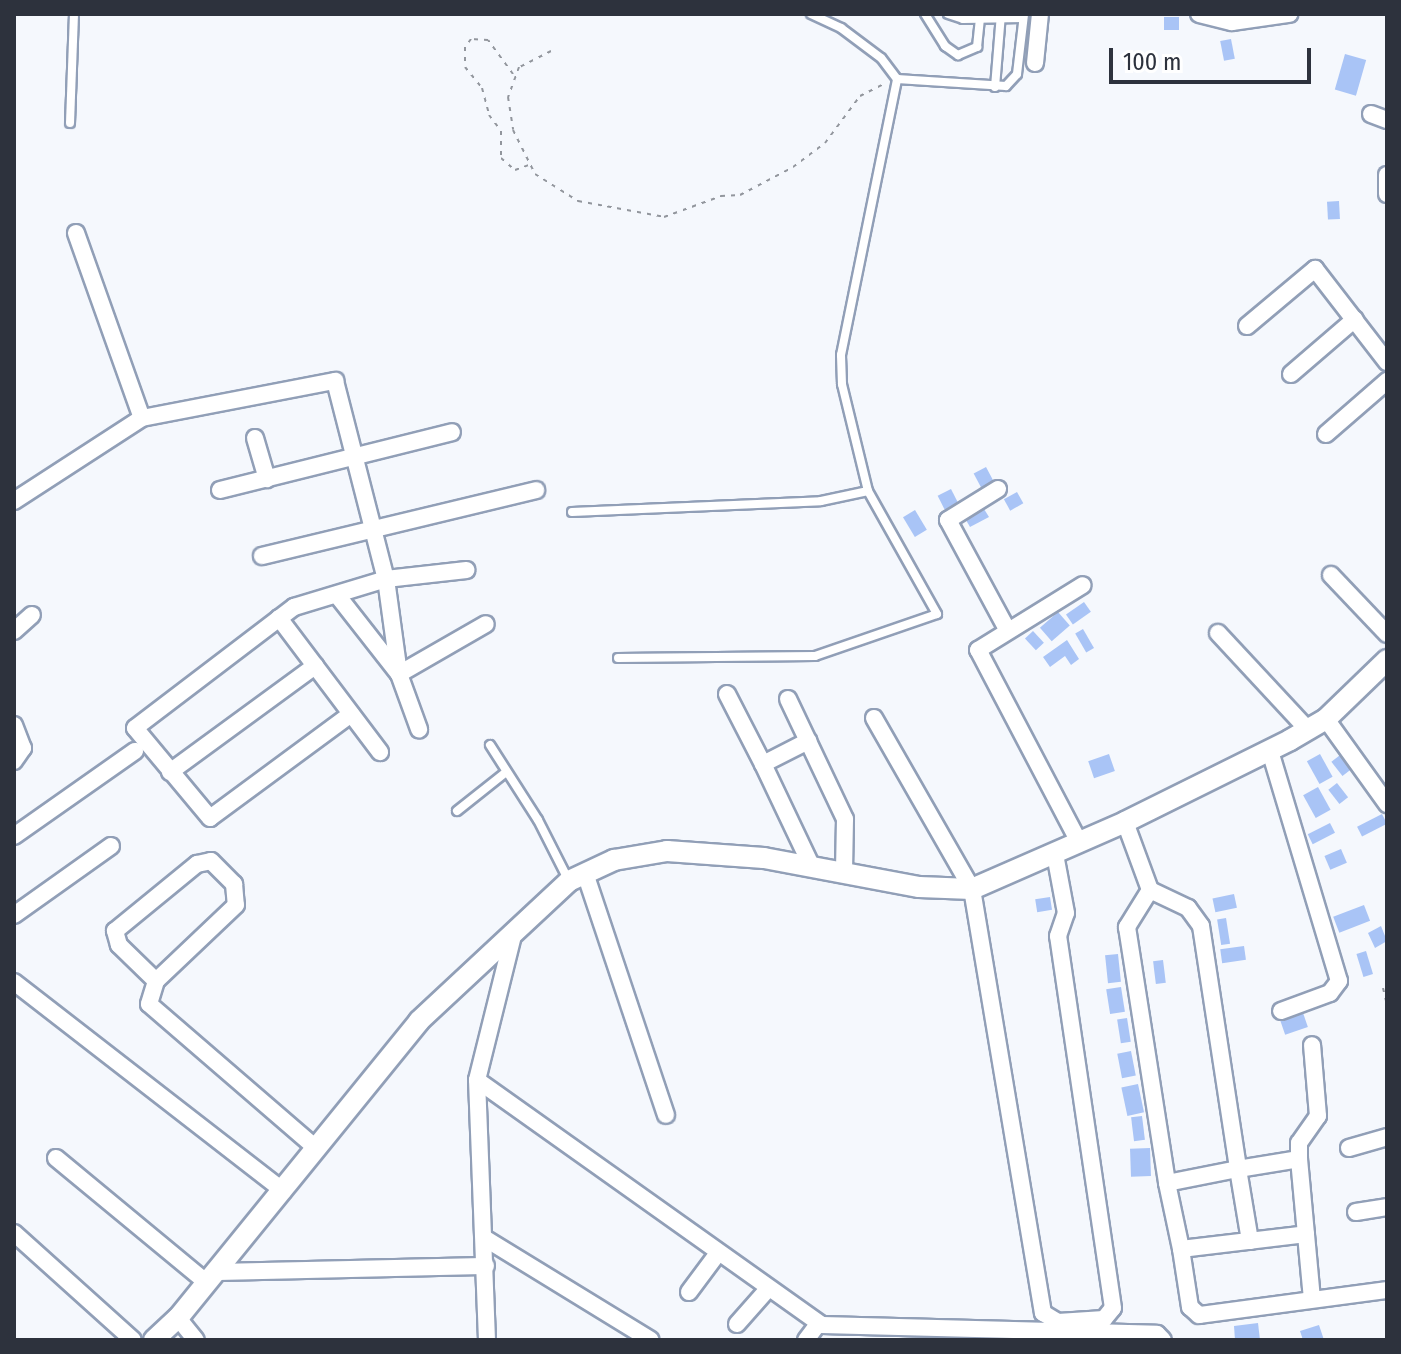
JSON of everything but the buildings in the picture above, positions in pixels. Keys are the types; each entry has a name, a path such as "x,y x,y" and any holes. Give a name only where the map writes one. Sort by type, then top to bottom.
{"street":[{"path":"1206,15 1289,14"},
{"path":"1029,15 1035,63"},
{"path":"1387,175 1387,194"},
{"path":"76,233 142,418"},
{"path":"1247,326 1315,269 1387,362"},
{"path":"1291,374 1355,319"},
{"path":"14,501 142,418 335,381 386,579 399,674 419,729"},
{"path":"1326,434 1387,381"},
{"path":"220,490 452,432"},
{"path":"255,438 267,479"},
{"path":"998,489 942,524 1007,629"},
{"path":"262,556 371,526 536,490"},
{"path":"351,714 210,818 135,728 294,607 386,579 466,570"},
{"path":"1331,575 1387,634"},
{"path":"1079,842 978,650 1007,629 1083,585"},
{"path":"337,595 399,674"},
{"path":"14,631 32,615"},
{"path":"279,618 380,752"},
{"path":"399,674 486,624"},
{"path":"1218,633 1308,730"},
{"path":"154,1340 175,1328 211,1278 419,1021 577,877 623,858 667,851 812,867 919,887 972,889 1125,822 1270,751 1326,719 1387,660"},
{"path":"170,772 315,666"},
{"path":"727,694 812,867"},
{"path":"788,699 847,828 844,873"},
{"path":"874,718 972,889 1043,1313 1058,1322 1104,1319 1113,1308 1058,936 1066,913 1055,854"},
{"path":"1326,719 1387,804"},
{"path":"14,725 23,748 14,761"},
{"path":"763,764 808,741"},
{"path":"14,836 135,751"},
{"path":"1270,751 1339,981 1330,993 1281,1011"},
{"path":"1125,822 1150,890 1188,908 1201,926 1250,1241"},
{"path":"14,915 111,846"},
{"path":"156,981 119,945 115,931 197,864 211,861 234,884 236,905 156,981 149,1004 317,1149"},
{"path":"577,877 666,1115"},
{"path":"1150,890 1127,927 1167,1183 1194,1314 1387,1290"},
{"path":"487,1340 486,1239 477,1080 514,932"},
{"path":"14,982 283,1191"},
{"path":"1312,1045 1318,1116 1299,1143 1312,1298"},
{"path":"477,1080 821,1329 962,1336 1157,1334 1163,1340"},
{"path":"1349,1148 1387,1137"},
{"path":"56,1158 211,1278 486,1266"},
{"path":"1167,1183 1299,1159"},
{"path":"1356,1212 1387,1207"},
{"path":"14,1233 133,1340"},
{"path":"1181,1249 1306,1234"},
{"path":"486,1239 651,1340"},
{"path":"689,1292 718,1253"},
{"path":"737,1324 768,1289"},
{"path":"175,1328 196,1340"},
{"path":"806,1340 821,1329"}],"lane":[{"path":"70,123 74,14"},
{"path":"811,14 841,28 881,58 897,79 1006,86 1017,74 1029,15 980,19 948,14"},
{"path":"925,14 945,46 958,55 977,47 980,19"},
{"path":"995,87 1000,16"},
{"path":"618,658 815,656 937,614 868,491 842,384 841,355 897,79"},
{"path":"572,512 821,501 868,491"},
{"path":"490,745 577,877"},
{"path":"457,811 506,772"}],"path":[{"path":"514,75 488,40 471,39 465,47 465,67 482,88 489,115 501,131 501,158 515,170 529,165"},
{"path":"551,51 529,60 514,75 510,113 529,165 543,183 578,201 679,216 721,196 752,191 793,167 825,143 860,96 897,79"},
{"path":"1383,988 1387,1006"}]}
